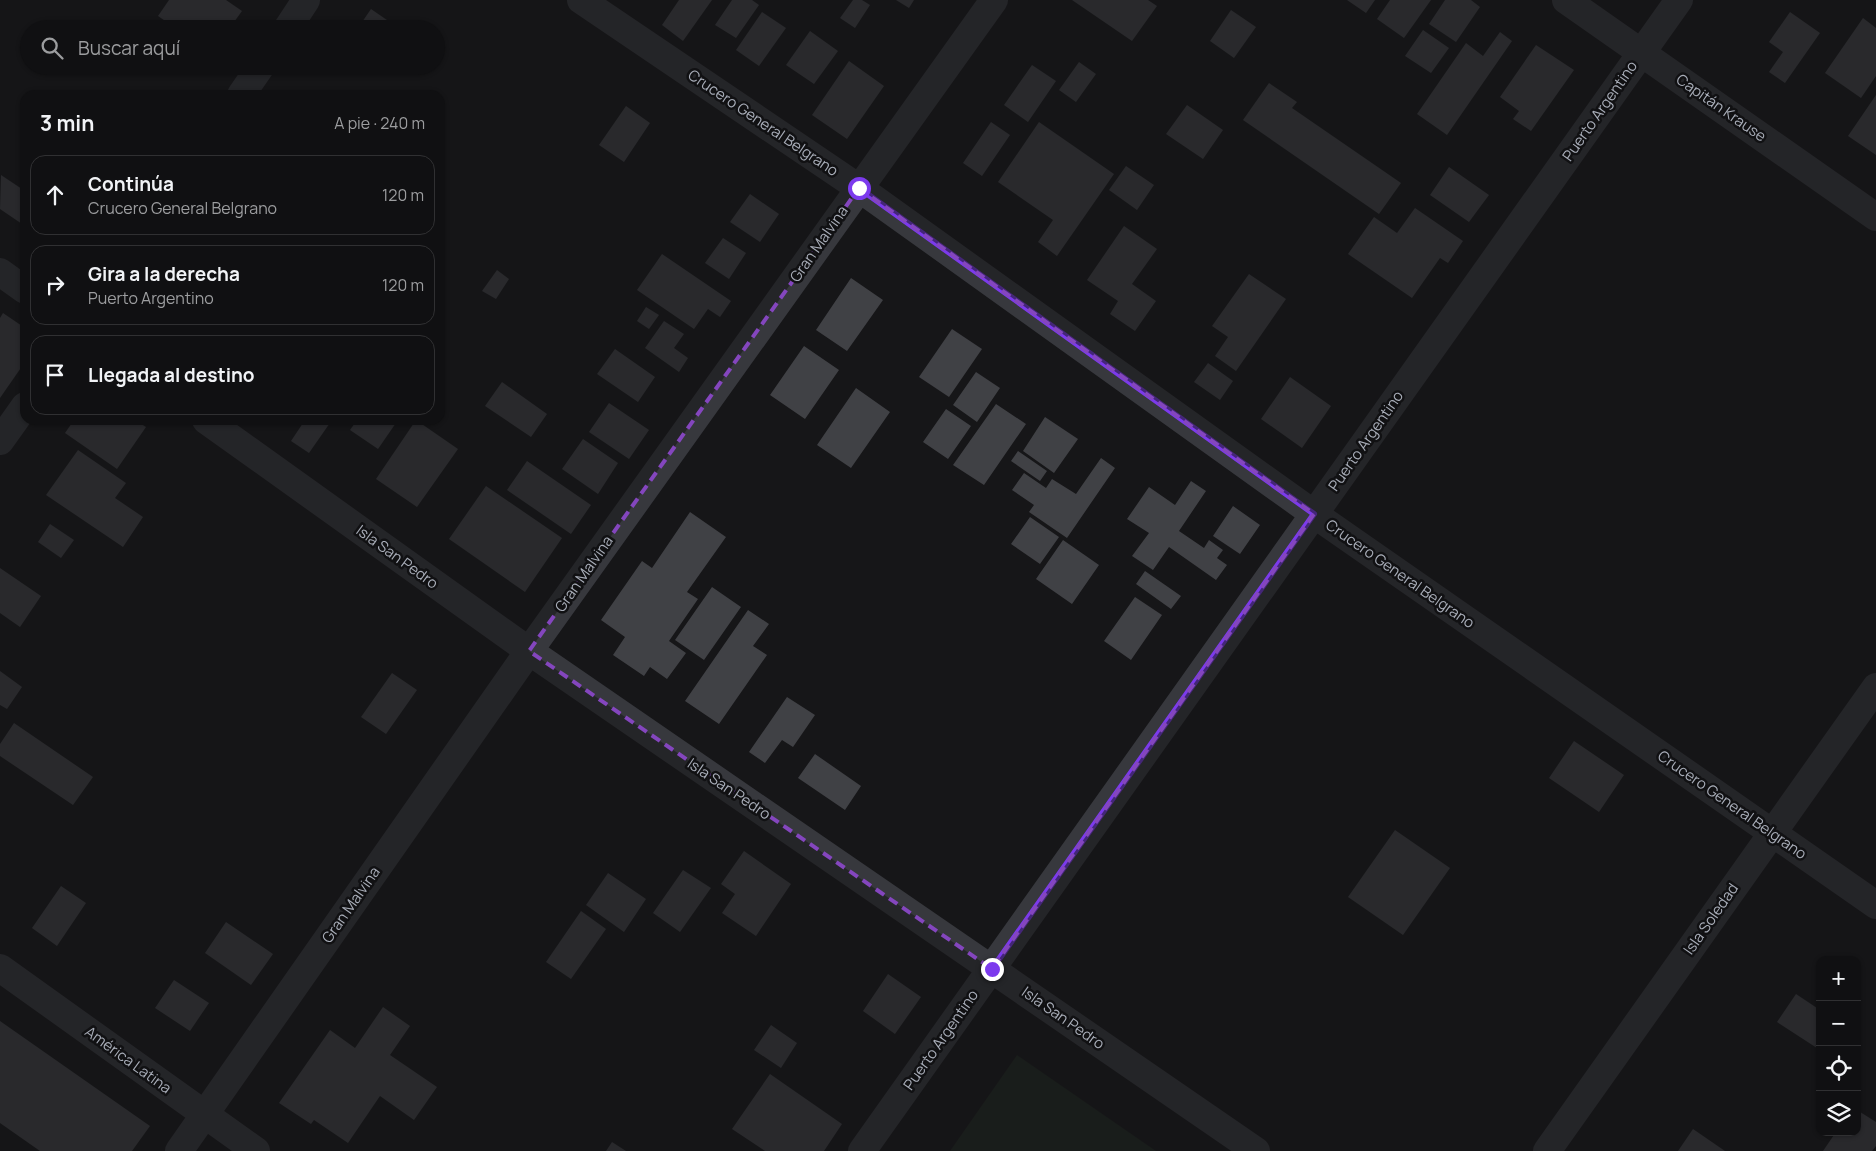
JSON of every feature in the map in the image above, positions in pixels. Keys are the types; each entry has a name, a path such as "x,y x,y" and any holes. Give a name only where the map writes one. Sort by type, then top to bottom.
{"street":[{"path":"293,20 306,0"},
{"name":"Crucero General Belgrano","path":"581,0 859,188 1314,514 1876,905"},
{"name":"Gran Malvina","path":"178,1151 529,652 994,0"},
{"name":"Capitán Krause","path":"1566,0 1876,217"},
{"name":"Puerto Argentino","path":"862,1151 1679,0"},
{"path":"244,90 255,75"},
{"path":"0,272 20,286"},
{"path":"0,441 20,413"},
{"name":"Isla San Pedro","path":"213,425 529,652 1256,1151"},
{"name":"Isla Soledad","path":"1547,1151 1876,687"},
{"name":"América Latina","path":"0,968 256,1151"}],"highlighted area":[{"path":"859,188 1314,514 992,969 529,651"}],"shaded area":[{"path":"1017,1055 1156,1151 950,1151"}],"building":[{"path":"169,0 226,0 242,11 236,20 164,20 158,16"},
{"path":"679,0 712,0 683,41 662,25"},
{"path":"732,0 752,0 759,5 736,38 715,25"},
{"path":"853,0 862,0 870,5 855,28 840,18"},
{"path":"896,0 914,0 909,8"},
{"path":"1072,0 1148,0 1157,6 1132,41"},
{"path":"1347,0 1375,0 1366,13"},
{"path":"1390,0 1431,0 1404,38 1377,19"},
{"path":"1445,0 1471,0 1480,7 1456,42 1429,24"},
{"path":"371,9 387,20 363,20"},
{"path":"1231,10 1256,27 1234,58 1210,41"},
{"path":"762,12 786,28 759,66 736,50"},
{"path":"1790,12 1820,33 1785,83 1769,72 1783,52 1769,42"},
{"path":"1863,18 1876,28 1876,76 1861,98 1825,73"},
{"path":"1423,30 1449,48 1431,73 1405,56"},
{"path":"810,31 838,51 814,84 786,65"},
{"path":"1500,32 1512,41 1447,135 1417,114 1466,43 1483,56"},
{"path":"1536,45 1574,70 1531,131 1513,119 1519,111 1500,97"},
{"path":"849,61 884,86 847,139 812,115"},
{"path":"1079,62 1096,74 1076,102 1059,90"},
{"path":"1032,65 1056,81 1028,122 1004,105"},
{"path":"1269,83 1297,102 1292,108 1401,183 1379,214 1243,120"},
{"path":"1876,95 1876,155 1848,136"},
{"path":"1187,105 1223,130 1203,159 1166,134"},
{"path":"626,106 650,123 624,162 599,145"},
{"path":"991,122 1010,135 982,176 963,163"},
{"path":"1039,122 1114,174 1057,256 1038,242 1053,220 998,182"},
{"path":"1126,166 1154,185 1137,210 1109,190"},
{"path":"1449,167 1489,195 1469,222 1430,195"},
{"path":"1,175 20,188 20,223 0,209"},
{"path":"750,194 779,214 760,242 730,222"},
{"path":"1415,208 1463,241 1448,263 1440,258 1412,298 1348,254 1374,217 1397,233"},
{"path":"1124,226 1157,249 1132,284 1156,301 1135,331 1110,314 1118,301 1087,280"},
{"path":"723,238 746,253 729,279 705,263"},
{"path":"662,254 731,301 720,317 708,309 694,329 637,290"},
{"path":"497,270 509,279 496,299 482,291"},
{"path":"1249,274 1286,299 1236,371 1215,356 1228,337 1212,326"},
{"path":"851,278 883,300 847,351 816,330"},
{"path":"646,307 659,315 649,329 637,321"},
{"path":"3,313 20,325 20,369 0,398 0,318"},
{"path":"664,321 684,334 674,348 688,358 679,372 645,348"},
{"path":"952,329 982,349 949,397 919,377"},
{"path":"804,346 839,370 805,419 770,395"},
{"path":"615,349 655,377 638,402 597,374"},
{"path":"1208,363 1233,381 1220,400 1194,382"},
{"path":"976,372 1000,388 977,422 953,405"},
{"path":"1290,377 1331,406 1302,448 1261,419"},
{"path":"502,382 547,414 531,437 485,406"},
{"path":"856,388 890,412 851,468 817,445"},
{"path":"609,403 649,430 629,459 589,432"},
{"path":"996,404 1026,424 984,485 953,465"},
{"path":"946,409 971,426 948,459 923,442"},
{"path":"1045,417 1078,439 1054,473 1023,451"},
{"path":"71,425 143,425 146,427 117,469 65,433"},
{"path":"302,425 329,425 309,453 291,441"},
{"path":"354,425 395,425 378,449 350,430"},
{"path":"413,425 423,425 458,449 417,507 376,479"},
{"path":"583,439 618,463 598,494 562,469"},
{"path":"78,450 126,483 115,498 143,517 123,547 46,495"},
{"path":"1018,451 1047,471 1040,481 1011,461"},
{"path":"1101,458 1115,468 1067,538 1029,512 1034,505 1012,490 1024,473 1046,488 1052,479 1076,494"},
{"path":"527,461 591,505 571,534 507,490"},
{"path":"1191,481 1206,491 1179,531 1204,548 1209,540 1223,550 1217,558 1227,565 1216,580 1169,547 1153,570 1132,556 1149,533 1127,519 1149,487 1175,505"},
{"path":"486,486 562,538 525,592 449,539"},
{"path":"1233,506 1260,525 1240,554 1213,536"},
{"path":"690,512 726,537 687,592 698,599 669,641 686,653 667,679 650,667 644,676 613,655 625,637 601,620 642,561 652,568"},
{"path":"1030,517 1059,537 1040,564 1011,544"},
{"path":"50,524 74,540 61,558 38,542"},
{"path":"1063,540 1099,565 1072,604 1036,579"},
{"path":"0,568 41,596 20,627 0,613"},
{"path":"1145,571 1181,596 1171,609 1136,584"},
{"path":"712,587 741,607 704,660 675,640"},
{"path":"1135,597 1162,615 1131,660 1104,641"},
{"path":"748,610 769,624 753,646 767,655 719,724 685,701"},
{"path":"0,671 22,687 7,709 0,705"},
{"path":"392,673 417,690 386,734 361,717"},
{"path":"787,697 815,715 793,747 782,740 765,763 749,752"},
{"path":"14,723 93,777 73,805 0,756 0,744"},
{"path":"1574,741 1624,775 1599,812 1549,778"},
{"path":"815,754 861,786 845,810 798,778"},
{"path":"1395,830 1450,868 1403,935 1348,897"},
{"path":"744,851 791,884 756,936 722,913 735,894 721,884"},
{"path":"683,870 711,888 680,932 653,913"},
{"path":"608,873 646,899 624,932 586,905"},
{"path":"61,886 86,903 57,946 32,928"},
{"path":"581,911 606,929 571,979 546,962"},
{"path":"226,922 273,954 251,985 205,953"},
{"path":"888,974 921,997 895,1034 863,1011"},
{"path":"174,980 209,1003 190,1031 155,1008"},
{"path":"1796,994 1816,1007 1816,1047 1777,1022"},
{"path":"383,1007 410,1026 390,1055 437,1087 414,1120 380,1096 348,1143 314,1120 311,1124 279,1103 330,1030 355,1048"},
{"path":"0,1021 150,1126 132,1151 40,1151 0,1123"},
{"path":"771,1025 797,1043 781,1068 754,1050"},
{"path":"770,1074 842,1124 824,1151 765,1151 732,1129"},
{"path":"1861,1113 1876,1122 1876,1146 1872,1151 1823,1151 1833,1136 1861,1136"},
{"path":"1693,1129 1725,1151 1678,1151"},
{"path":"612,1142 626,1151 606,1151"}],"route":[{"path":"859,188 1314,514 992,969"}]}
